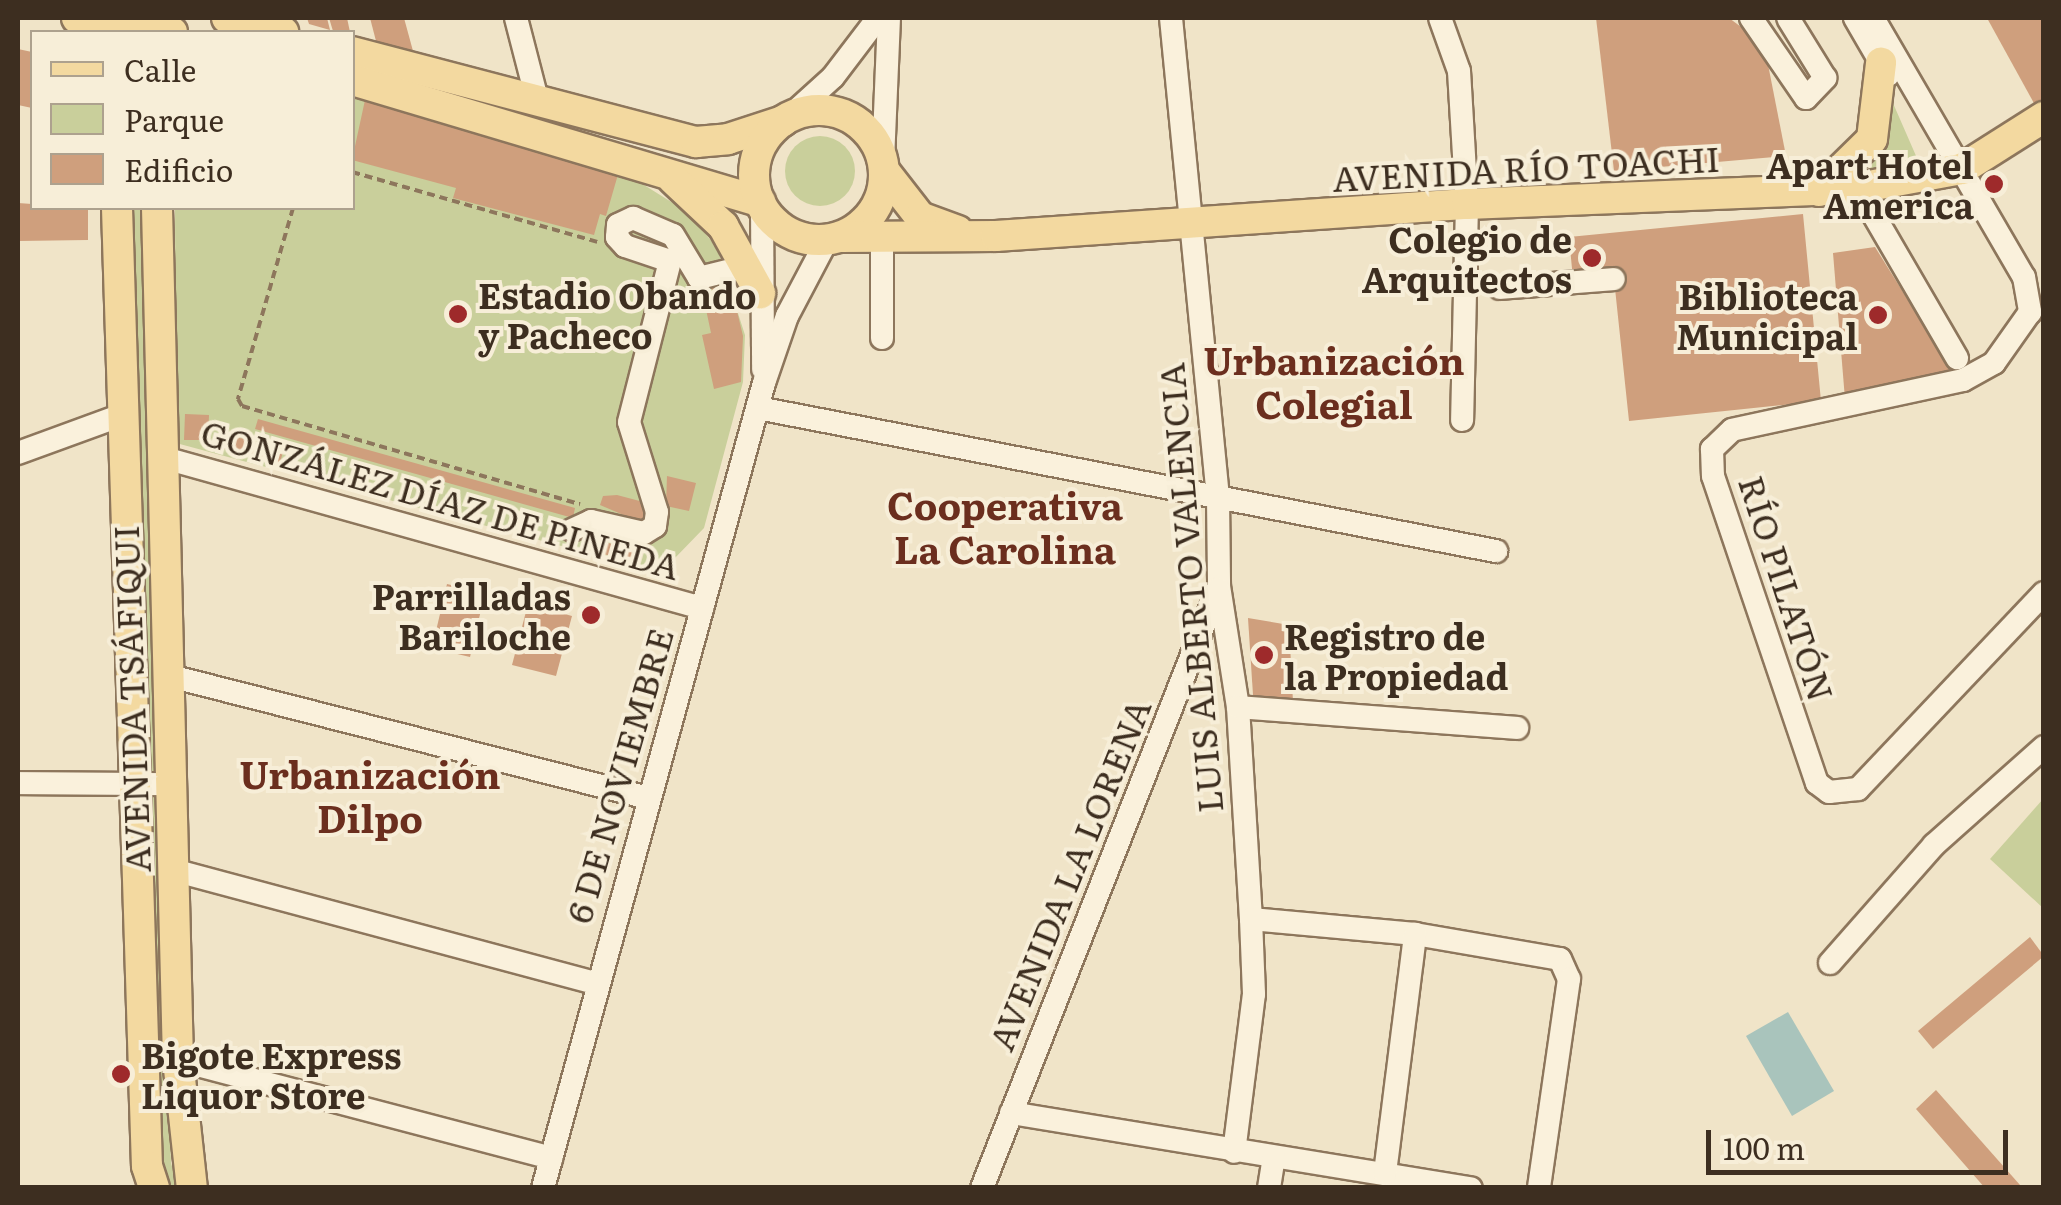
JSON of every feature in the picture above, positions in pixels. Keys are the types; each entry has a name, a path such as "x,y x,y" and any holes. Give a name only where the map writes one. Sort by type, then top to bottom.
{"main road":[{"path":"77,18 159,28"},
{"path":"228,18 275,30"},
{"path":"355,53 705,143 812,110 847,116 866,129 884,166 870,216 834,238 790,234 761,204 654,166 355,81"},
{"path":"1819,191 1872,139 1881,64"},
{"name":"AVENIDA RÍO TOACHI","path":"834,238 996,236 1467,204 1858,188 1962,168 2044,117"},
{"path":"761,204 758,154 786,119"},
{"path":"654,166 704,203 754,279"},
{"name":"AVENIDA RÍO TOACHI","path":"884,166 935,226 996,236"},
{"name":"AVENIDA TSÁFIQUI","path":"117,210 148,1166 154,1188"},
{"name":"AVENIDA TSÁFIQUI","path":"157,210 178,1060 192,1188"}],"street":[{"path":"516,18 538,103"},
{"path":"786,119 832,78 878,18"},
{"path":"884,166 889,18"},
{"name":"LUIS ALBERTO VALENCIA","path":"1171,18 1218,498 1219,586 1238,707 1251,919 1254,994 1234,1152"},
{"path":"1440,18 1458,71 1467,204 1462,420"},
{"path":"1751,18 1806,98 1825,78 1788,18"},
{"path":"1855,18 1922,129 1962,168"},
{"name":"RÍO PILATÓN","path":"1873,18 2037,294 2019,335 1994,363 1963,380 1732,430 1712,449 1713,476 1809,767 1829,792 1858,789 2044,594"},
{"path":"1858,188 1957,358"},
{"name":"6 DE NOVIEMBRE","path":"761,204 754,279 764,383"},
{"path":"582,526 644,534 654,526 656,499 643,436 629,422 670,298 670,261 617,237 618,225 633,218 673,235 700,278 754,279"},
{"name":"6 DE NOVIEMBRE","path":"543,1188 596,983 764,383 794,301 834,238"},
{"path":"882,240 882,338"},
{"path":"1500,288 1614,279"},
{"path":"758,408 1496,551"},
{"path":"18,453 122,414"},
{"name":"GONZÁLEZ DÍAZ DE PINEDA","path":"161,457 702,608"},
{"name":"AVENIDA LA LORENA","path":"982,1188 1219,586"},
{"path":"166,675 647,798"},
{"path":"1238,707 1517,728"},
{"path":"1830,963 1934,845 2044,747"},
{"path":"18,783 169,784"},
{"path":"172,870 596,983"},
{"path":"1251,919 1416,934 1549,953 1569,979 1539,1188"},
{"path":"1386,1173 1416,934"},
{"path":"178,1060 551,1158"},
{"path":"1011,1112 1234,1152 1470,1188"},
{"path":"1269,1188 1274,1157"}],"path":[{"path":"355,173 594,242 617,237"},
{"path":"292,210 238,399 242,406 577,502 590,509 582,526"}],"green space":[{"path":"1889,94 1920,165 1869,171 1887,131"},
{"name":"Estadio Obando y Pacheco","path":"355,96 620,170 689,213 717,248 745,335 743,382 704,528 674,559 640,567 176,443 175,210 355,210"},
{"path":"820,136 834,138 845,146 853,157 853,185 845,196 834,204 820,206 806,204 795,196 787,185 785,171 787,157 795,146 806,138"},
{"path":"134,210 145,210 156,777 146,778"},
{"path":"149,796 159,796 171,1163 178,1187 167,1187 160,1165"},
{"path":"2043,799 2043,908 1990,859"}],"water":[{"path":"1788,1012 1834,1091 1792,1116 1746,1036"}],"building":[{"path":"307,18 327,18 330,30 309,24"},
{"path":"329,18 347,18 350,30 333,30"},
{"path":"370,18 404,18 413,51 376,41"},
{"path":"1596,18 1729,18 1764,44 1786,156 1614,171"},
{"path":"1987,18 2044,18 2044,103 2036,107"},
{"path":"18,49 30,52 30,108 18,105"},
{"path":"365,100 619,171 606,216 600,214 594,235 453,198 456,188 355,161"},
{"path":"18,203 30,204 30,210 88,210 88,240 18,241"},
{"path":"1803,214 1821,401 1629,421 1614,279 1573,279 1569,237"},
{"name":"Biblioteca Municipal","path":"1875,247 1956,377 1845,399 1833,253"},
{"path":"730,282 743,336 741,382 714,389 702,335 711,333 704,300 714,298 711,286"},
{"path":"185,414 209,415 208,440 184,440"},
{"path":"258,419 575,508 573,518 255,429"},
{"path":"227,433 283,452 279,466 219,447"},
{"path":"667,476 696,483 689,511 666,506"},
{"path":"617,495 651,504 647,525 600,505 603,496"},
{"path":"583,538 644,550 640,564 581,548"},
{"path":"447,584 485,593 470,657 432,648"},
{"path":"528,604 572,616 556,676 512,665"},
{"name":"Registro de la Propiedad","path":"1248,618 1289,625 1293,702 1253,695"},
{"path":"2030,937 2044,956 1933,1049 1918,1031"},
{"path":"1936,1090 2020,1185 2017,1188 1985,1188 1916,1109"}],"place":[{"name":"Apart Hotel America","path":"1994,184"},
{"name":"Colegio de Arquitectos","path":"1592,258"},
{"name":"Estadio Obando y Pacheco","path":"458,314"},
{"name":"Biblioteca Municipal","path":"1878,315"},
{"name":"Parrilladas Bariloche","path":"591,615"},
{"name":"Registro de la Propiedad","path":"1264,655"},
{"name":"Bigote Express Liquor Store","path":"121,1074"}],"district":[{"name":"Urbanización Colegial","path":"1334,381"},
{"name":"Cooperativa La Carolina","path":"1005,526"},
{"name":"Urbanización Dilpo","path":"370,794"}]}
